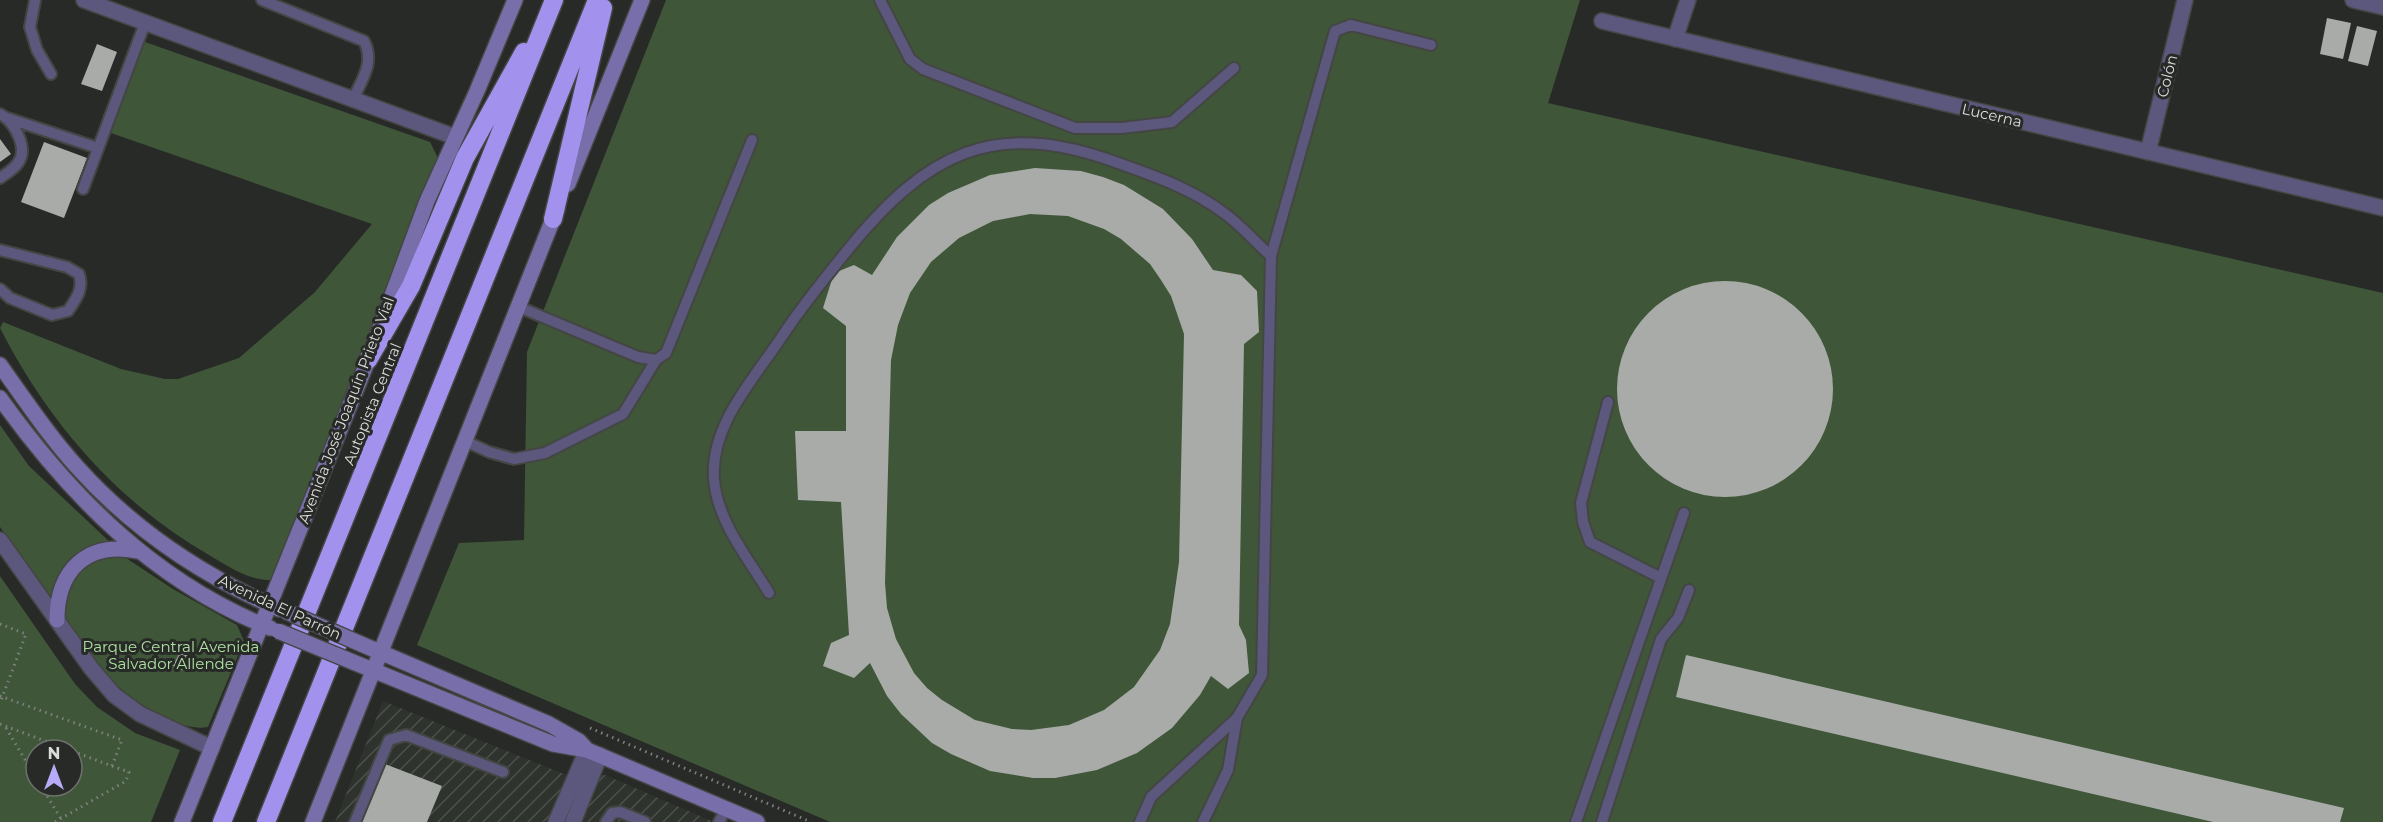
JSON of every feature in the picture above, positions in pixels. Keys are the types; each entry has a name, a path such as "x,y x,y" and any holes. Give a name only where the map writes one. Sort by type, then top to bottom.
{"highway":[{"path":"266,822 597,0"},
{"path":"553,219 605,0"},
{"path":"368,360 411,286 479,129 552,6"},
{"name":"Autopista Central","path":"222,822 552,6"}],"main road":[{"name":"Avenida José Joaquín Prieto Vial","path":"182,822 368,360 427,201 515,0"},
{"path":"313,822 642,0"},
{"name":"Avenida El Parrón","path":"0,365 56,442 115,505 160,542 193,565 270,605 549,724 579,741 594,753 722,815 757,822"},
{"name":"Avenida El Parrón","path":"0,398 69,486 138,552 181,581 262,625 553,744 594,753"},
{"path":"57,620 62,587 70,571 81,559 110,549 138,552"}],"street":[{"path":"84,0 455,137"},
{"path":"1675,39 1688,0"},
{"name":"Colón","path":"2148,152 2185,0"},
{"path":"2353,0 2383,7"},
{"name":"Lucerna","path":"1602,21 2383,208"},
{"path":"0,540 102,682 114,695 140,714 212,748"},
{"path":"556,822 594,753"},
{"path":"573,822 594,753"}],"lane":[{"path":"35,0 30,27 37,50 51,74"},
{"path":"262,0 364,41 370,60 353,99"},
{"path":"880,0 910,58 923,69 1075,128 1122,128 1172,122 1234,68"},
{"path":"83,189 145,22"},
{"path":"1140,822 1151,797 1237,718 1262,675 1270,256 1335,31 1351,25 1431,45"},
{"path":"3,116 98,148"},
{"path":"0,178 19,162 22,153 14,126 3,116"},
{"path":"465,441 489,452 514,459 545,453 623,414 656,360 666,353 752,140"},
{"path":"769,593 720,509 714,464 721,432 800,309 875,216 917,177 953,158 992,146 1029,143 1081,149 1178,185 1224,213 1270,256"},
{"path":"0,250 67,267 79,274 81,282 80,291 68,311 52,315 10,298 0,289"},
{"path":"519,307 638,357 656,360"},
{"path":"1608,402 1581,503 1583,522 1590,542 1661,578"},
{"path":"1576,822 1684,513"},
{"path":"1602,822 1661,639 1678,618 1689,590"},
{"path":"1203,822 1228,770 1237,718"},
{"path":"355,822 389,740 393,738 405,735 503,772"},
{"path":"606,822 612,813 620,812 645,822"}],"path":[{"path":"0,624 26,634 0,703"},
{"path":"1,696 122,740 112,766"},
{"path":"580,723 811,822"},
{"path":"0,724 35,738"},
{"path":"6,727 24,758"},
{"path":"55,822 126,782 129,772 84,756"},
{"path":"48,798 62,820"}],"shaded area":[{"path":"383,701 564,774 605,775 714,822 335,822"}],"green space":[{"path":"666,0 1580,0 1548,103 2383,293 2383,822 830,822 417,645 459,543 524,540 527,352"},
{"path":"145,42 430,142 438,158 329,442 271,580 254,578 209,555 176,534 115,485 88,457 40,396 0,328 3,322 121,369 165,379 178,379 239,358 315,292 372,224 108,132"},
{"name":"Parque Central Avenida Salvador Allende","path":"0,425 29,466 129,560 173,589 237,625 244,641 208,727 182,725 168,719 141,704 107,677 0,527"},
{"path":"0,576 75,684 97,707 135,733 180,750 151,822 0,822"}],"building":[{"path":"2327,18 2351,23 2343,59 2320,54"},
{"path":"2357,26 2377,31 2368,66 2348,61"},
{"path":"97,44 117,52 102,91 81,84"},
{"path":"0,139 11,154 0,162"},
{"path":"44,142 87,158 64,218 21,202"},
{"path":"1035,168 1081,171 1124,185 1163,209 1192,239 1213,270 1241,275 1257,291 1259,332 1244,344 1239,625 1246,640 1249,673 1228,689 1211,676 1200,695 1172,728 1137,753 1097,770 1055,778 1033,778 990,771 951,754 932,743 901,714 887,696 870,663 854,678 823,666 831,643 849,635 841,502 798,500 795,431 846,431 846,326 823,308 834,273 854,265 872,275 897,237 929,205 948,193 990,175","holes":["1030,214 1068,216 1104,229 1121,239 1150,264 1171,296 1184,334 1179,562 1170,624 1160,650 1134,687 1104,710 1069,725 1031,730 1012,729 975,720 942,700 914,673 896,639 887,608 885,583 891,360 898,325 910,293 931,262 959,238 993,221"]},
{"path":"1725,281 1746,283 1766,289 1785,299 1801,313 1815,329 1825,348 1831,368 1833,389 1831,410 1825,430 1815,449 1801,465 1785,479 1766,489 1746,495 1725,497 1704,495 1684,489 1665,479 1649,465 1635,449 1625,430 1619,410 1617,389 1619,368 1625,348 1635,329 1649,313 1665,299 1684,289 1704,283"},
{"path":"180,652 189,656 182,670 173,666"},
{"path":"1686,655 2344,808 2340,822 2213,822 1676,697"},
{"path":"385,764 442,786 427,822 361,822"}]}
